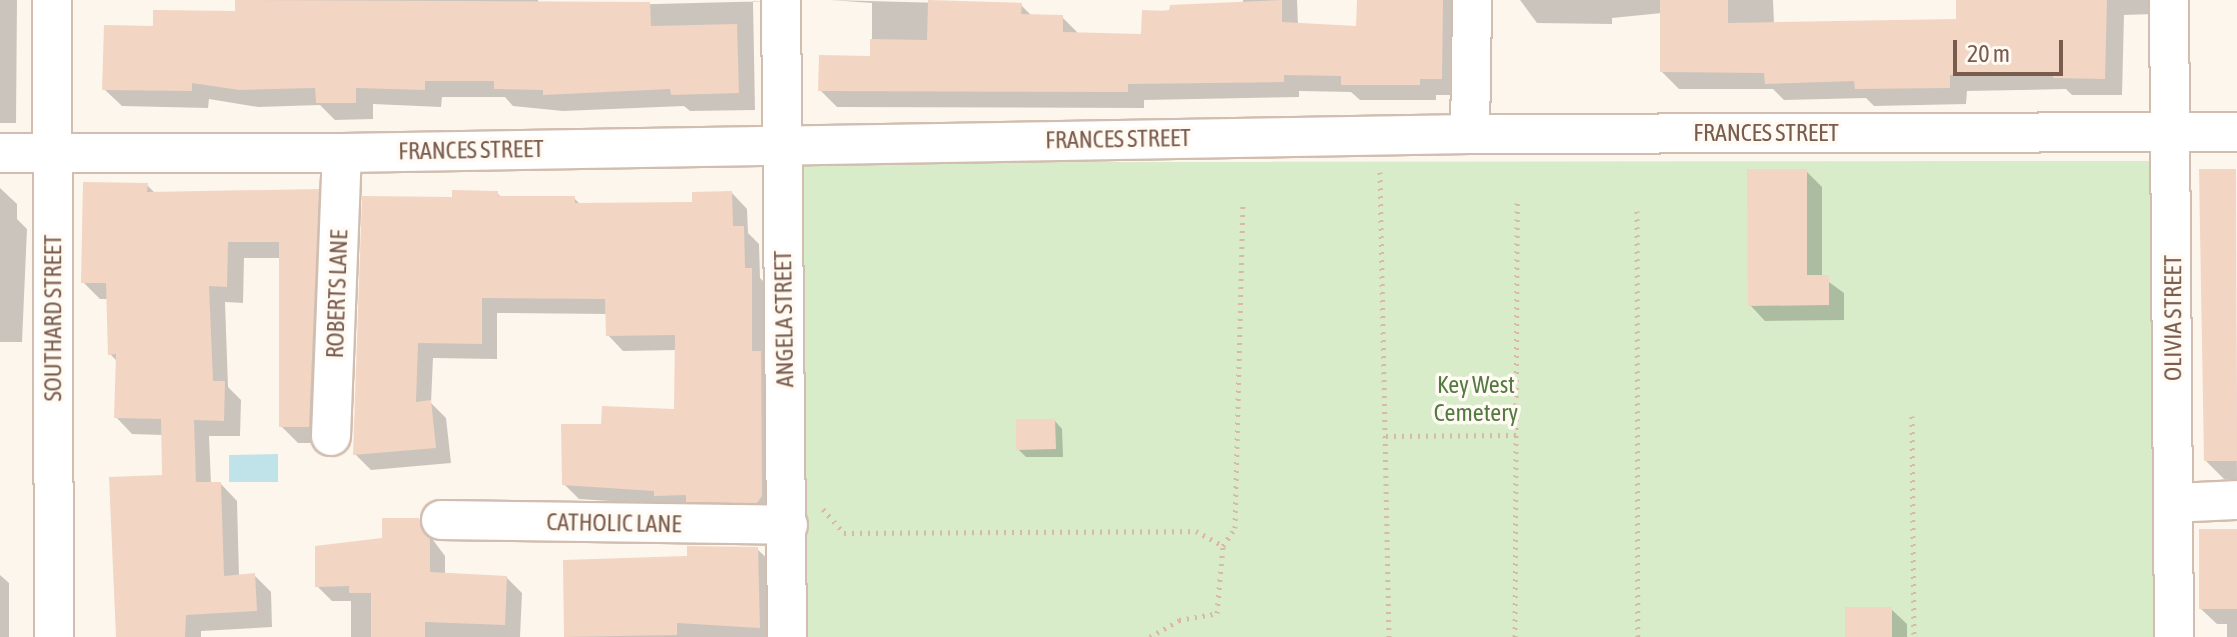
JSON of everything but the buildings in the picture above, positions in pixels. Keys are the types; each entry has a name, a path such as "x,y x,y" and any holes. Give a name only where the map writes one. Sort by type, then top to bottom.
{"street":[{"name":"SOUTHARD STREET","path":"52,0 54,637"},
{"name":"ANGELA STREET","path":"781,0 787,637"},
{"path":"1470,134 1472,0"},
{"name":"OLIVIA STREET","path":"2169,0 2173,133 2174,637"},
{"name":"FRANCES STREET","path":"0,153 342,153 1470,134 2237,132"},
{"name":"ROBERTS LANE","path":"331,436 342,153"},
{"path":"2174,503 2237,500"},
{"name":"CATHOLIC LANE","path":"441,520 788,525"}],"path":[{"path":"1380,135 1389,637"},
{"path":"1150,637 1179,620 1217,613 1223,546 1235,528 1243,202"},
{"path":"1515,637 1517,202"},
{"path":"1637,211 1638,637"},
{"path":"1912,416 1914,637"},
{"path":"1386,436 1516,435"},
{"path":"819,504 844,533 1196,531 1223,546"}],"green space":[{"name":"Key West Cemetery","path":"2151,161 2155,637 798,637 796,162"}],"water":[{"path":"278,454 278,482 229,482 229,455"}]}
